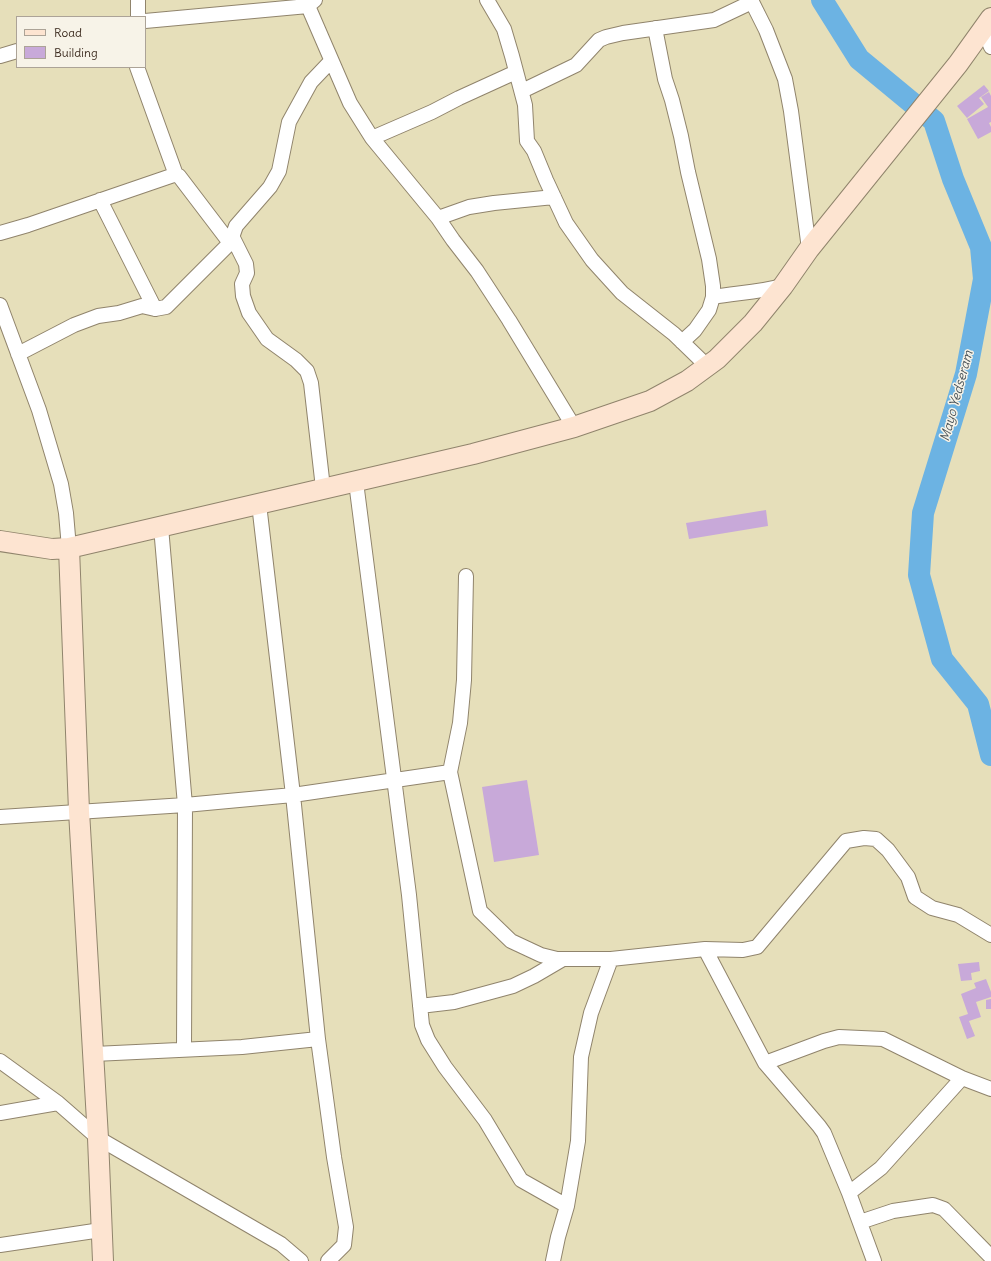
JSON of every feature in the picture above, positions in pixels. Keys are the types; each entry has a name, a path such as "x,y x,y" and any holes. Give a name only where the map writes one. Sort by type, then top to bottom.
{"main road":[{"path":"0,541 52,549 69,548 473,454 574,427 650,401 687,381 717,359 753,323 783,286 809,249 958,64 988,32"},
{"path":"69,548 79,812 94,1054 103,1261"}],"street":[{"path":"138,0 138,16"},
{"path":"487,0 504,29 522,91 525,105 527,141 534,151 566,223 592,260 622,293 674,334 707,366"},
{"path":"522,91 576,65 599,40 606,37 654,28 714,20 752,1 766,30 785,79 797,155 800,193 809,249"},
{"path":"146,21 286,4 312,3 331,61 350,103 372,138 438,218 452,240 477,271 509,320 574,427"},
{"path":"654,28 665,79 681,136 714,286 714,297 709,310 695,330 682,342"},
{"path":"0,56 16,51"},
{"path":"18,354 74,325 98,316 119,313 142,306 154,309 166,307 231,239 236,226 270,187 279,171 289,122 311,82 331,61"},
{"path":"137,68 176,175 179,176 231,239 246,264 247,274 242,284 243,296 249,313 267,339 296,360 307,371 311,384 323,488"},
{"path":"372,138 432,112 516,72"},
{"path":"0,233 176,175"},
{"path":"438,218 469,207 554,197"},
{"path":"100,200 154,309"},
{"path":"714,297 732,294 745,294 783,286"},
{"path":"0,305 39,410 61,484 66,513 69,548"},
{"path":"356,482 393,781 409,896 422,1025 428,1040 445,1067 485,1120 521,1180 567,1206"},
{"path":"259,504 293,795 318,1039 334,1157 346,1227 344,1245 328,1261"},
{"path":"161,527 185,805 184,1049"},
{"path":"466,576 464,680 460,723 450,772 480,911 511,941 541,955 557,959 611,959 705,949 743,950 757,947 846,841 864,838 876,839 888,850 908,877 915,897 932,908 958,915 991,935"},
{"path":"0,817 185,805 293,795 450,772"},
{"path":"705,949 765,1063 822,1129 850,1193 874,1261"},
{"path":"420,1006 454,1002 513,986 563,959"},
{"path":"553,1261 567,1206 578,1141 581,1057 591,1013 611,959"},
{"path":"765,1063 839,1037 883,1039 962,1078 991,1089"},
{"path":"94,1054 242,1047 318,1039"},
{"path":"0,1061 58,1103 98,1138 281,1244 301,1261"},
{"path":"850,1193 882,1168 962,1078"},
{"path":"0,1113 58,1103"},
{"path":"860,1222 893,1211 933,1205 944,1209 991,1257"},
{"path":"0,1245 101,1230"}],"building":[{"path":"984,85 989,91 979,98 984,104 967,118 957,106"},
{"path":"989,92 991,96 991,122 989,123 991,132 978,139 967,119 988,107 981,97"},
{"path":"766,510 768,526 689,539 686,523"},
{"path":"527,780 539,855 494,862 482,787"},
{"path":"979,962 980,971 971,973 972,980 961,981 958,964"},
{"path":"986,979 991,992 991,997 976,1002 981,1017 969,1021 975,1036 967,1039 959,1017 968,1014 961,994 976,988 974,983"},
{"path":"991,999 991,1009 986,1009 986,1000"}],"waterway":[{"name":"Mayo Yedseram","path":"822,0 859,59 934,121 953,179 981,247 984,279 966,374 923,513 919,575 942,659 978,704 991,755"}]}
